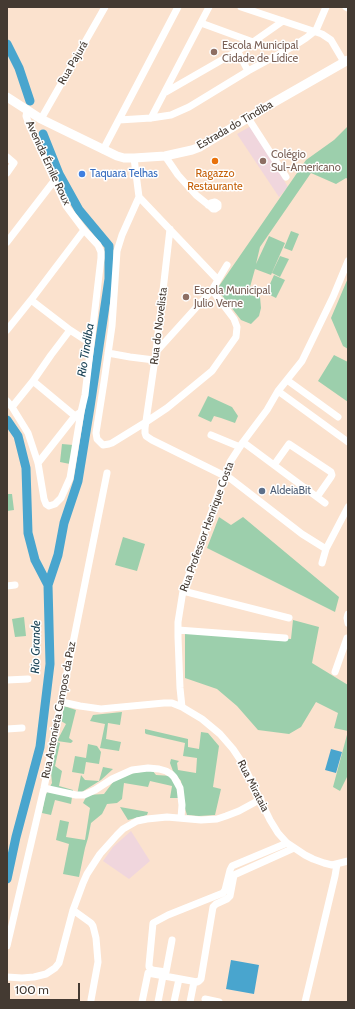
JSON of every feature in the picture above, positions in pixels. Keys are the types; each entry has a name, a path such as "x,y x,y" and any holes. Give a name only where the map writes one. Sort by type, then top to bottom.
{"main road":[{"name":"Estrada do Tindiba","path":"7,97 41,119 103,150 121,157 134,158 165,156 200,147 346,61"}],"street":[{"name":"Rua Pajurá","path":"41,119 105,7"},
{"path":"103,150 178,7"},
{"path":"151,118 166,92 209,7"},
{"path":"240,7 322,34 331,40 346,61"},
{"path":"119,120 151,118 171,115 180,111 248,71 292,48 314,31 326,7"},
{"path":"166,92 252,42 283,21"},
{"path":"201,23 252,42"},
{"path":"237,50 248,71"},
{"name":"Avenida Émile Roux","path":"27,111 26,116 30,127 66,206 98,246 101,252 85,395 78,414 70,478 61,498 52,506 46,504 44,499 38,462"},
{"path":"248,118 286,177"},
{"path":"165,156 178,175 196,195 208,205"},
{"path":"7,157 14,163 7,173"},
{"path":"134,158 140,197 122,235 117,251 112,326 96,433 97,439 103,445 112,443 167,408 212,371 219,362 236,337 237,331 236,322 212,290"},
{"path":"7,242 54,181"},
{"path":"140,197 218,280"},
{"name":"Rua do Novelista","path":"146,422 156,352 170,229"},
{"path":"7,330 84,230"},
{"name":"Rua Professor Henrique Costa","path":"182,707 178,630 183,591 225,475 230,462 241,444 267,410 278,391 302,361 348,260"},
{"path":"156,352 212,290 227,265"},
{"path":"31,300 70,330 90,343"},
{"path":"38,462 28,432 9,404 33,381 70,330"},
{"path":"108,353 154,360"},
{"path":"287,380 338,417"},
{"path":"33,381 78,414 38,462"},
{"path":"278,391 348,442"},
{"path":"146,422 145,432 147,437 225,475 302,534 326,549"},
{"path":"211,435 241,444 274,465 325,503"},
{"path":"274,465 289,444 331,472 331,477 317,497"},
{"name":"Rua Antonieta Campos da Paz","path":"7,946 44,788 62,702 74,632 107,474"},
{"path":"322,564 326,549 348,506"},
{"path":"183,591 289,618"},
{"path":"348,614 348,623"},
{"path":"178,630 285,638"},
{"path":"335,672 345,656 347,638"},
{"path":"7,680 28,679"},
{"name":"Rua Mirataia","path":"62,702 80,706 101,708 164,703 172,703 182,707 220,734 233,749 243,764 270,820 278,833 287,843 313,860 332,865 348,861"},
{"path":"7,729 22,728"},
{"path":"44,788 76,795 84,795 112,779 132,770 148,768 159,769 171,774 180,788 182,805 181,818"},
{"path":"7,977 22,978 46,974 55,968 59,963 82,883 100,854 117,835 138,821 147,819 166,817 201,820 217,819 239,811 261,799"},
{"path":"172,940 166,972 152,970 149,968 153,923 168,915 223,894 232,866 287,843"},
{"path":"142,1002 148,973 194,982 198,982 201,979 213,907 230,896 234,874 294,848"},
{"path":"305,1002 337,864"},
{"path":"73,910 91,923 96,938 98,962 91,1000"},
{"path":"158,1002 163,976"},
{"path":"174,1002 179,979"},
{"path":"190,1002 194,982"},
{"path":"204,999 217,1002"}],"shaded area":[{"name":"Colégio Sul-Americano","path":"251,126 288,187 279,197 237,134"},
{"path":"131,831 150,861 129,879 103,861 113,847"}],"green space":[{"path":"348,126 348,179 346,178 336,184 311,173 260,247 256,264 269,236 285,243 271,275 255,269 250,287 253,296 260,297 261,308 259,316 251,324 241,320 217,289 306,160 334,140"},
{"path":"291,231 299,234 292,251 284,248"},
{"path":"280,256 289,259 280,277 272,273"},
{"path":"274,275 285,280 276,298 266,293"},
{"path":"348,278 348,349 343,346 331,318"},
{"path":"334,355 348,362 348,402 318,381"},
{"path":"208,396 232,407 238,416 235,423 214,416 211,422 198,416"},
{"path":"62,444 73,445 70,464 60,462"},
{"path":"7,494 12,494 14,510 7,511"},
{"path":"219,517 231,525 243,517 339,597 335,612 207,548"},
{"path":"123,537 145,544 137,571 115,565"},
{"path":"24,617 26,636 15,637 12,619"},
{"path":"293,620 319,627 312,663 348,685 348,731 334,728 338,713 316,702 301,727 289,734 258,730 237,706 217,689 185,678 185,631 291,639"},
{"path":"64,706 76,710 69,738 73,741 71,743 57,741 66,724 61,721"},
{"path":"122,712 120,725 108,723 106,739 121,742 119,751 100,748 105,724 90,721 93,715"},
{"path":"145,729 188,739 188,747 199,749 201,732 208,733 219,746 213,787 221,789 215,815 187,815 184,805 181,781 173,771 170,763 171,759 179,761 177,763 178,770 196,773 197,758 183,756 185,743 146,734"},
{"path":"348,731 348,775 340,791 333,787"},
{"path":"57,742 60,743 55,766 62,771 59,786 73,790 71,804 55,800 51,815 42,813 45,796 52,783 51,772"},
{"path":"88,744 97,746 101,752 99,764 86,762 84,774 72,772 75,756 86,758"},
{"path":"103,767 113,769 101,780 77,795 81,775 85,780 99,781"},
{"path":"152,770 156,775 172,776 181,798 170,798 172,786 150,781 148,787 124,783 122,799 117,803 107,804 102,814 91,823 79,877 63,874 69,844 56,840 60,820 69,822 66,837 85,840 90,808 83,803 87,795 104,794 113,782 123,775"},
{"path":"120,807 148,812 147,815 128,820"}],"water":[{"path":"331,749 342,752 336,773 325,770"},
{"path":"231,960 259,965 254,994 226,989"}],"waterway":[{"name":"Rio Tindiba","path":"7,44 19,68 30,101"},
{"name":"Rio Tindiba","path":"43,134 59,174 79,210 109,246 109,279 78,481 64,523 58,555 48,585"},
{"name":"Rio Grande","path":"7,420 18,436 26,468 28,533 35,560 48,585 50,664 40,747 16,837 7,879"}],"place":[{"name":"Escola Municipal Cidade de Lídice","path":"214,52"},
{"name":"Ragazzo Restaurante","path":"215,161"},
{"name":"Colégio Sul-Americano","path":"263,161"},
{"name":"Taquara Telhas","path":"82,174"},
{"name":"Escola Municipal Julio Verne","path":"186,297"},
{"name":"AldeiaBit","path":"262,491"}]}
